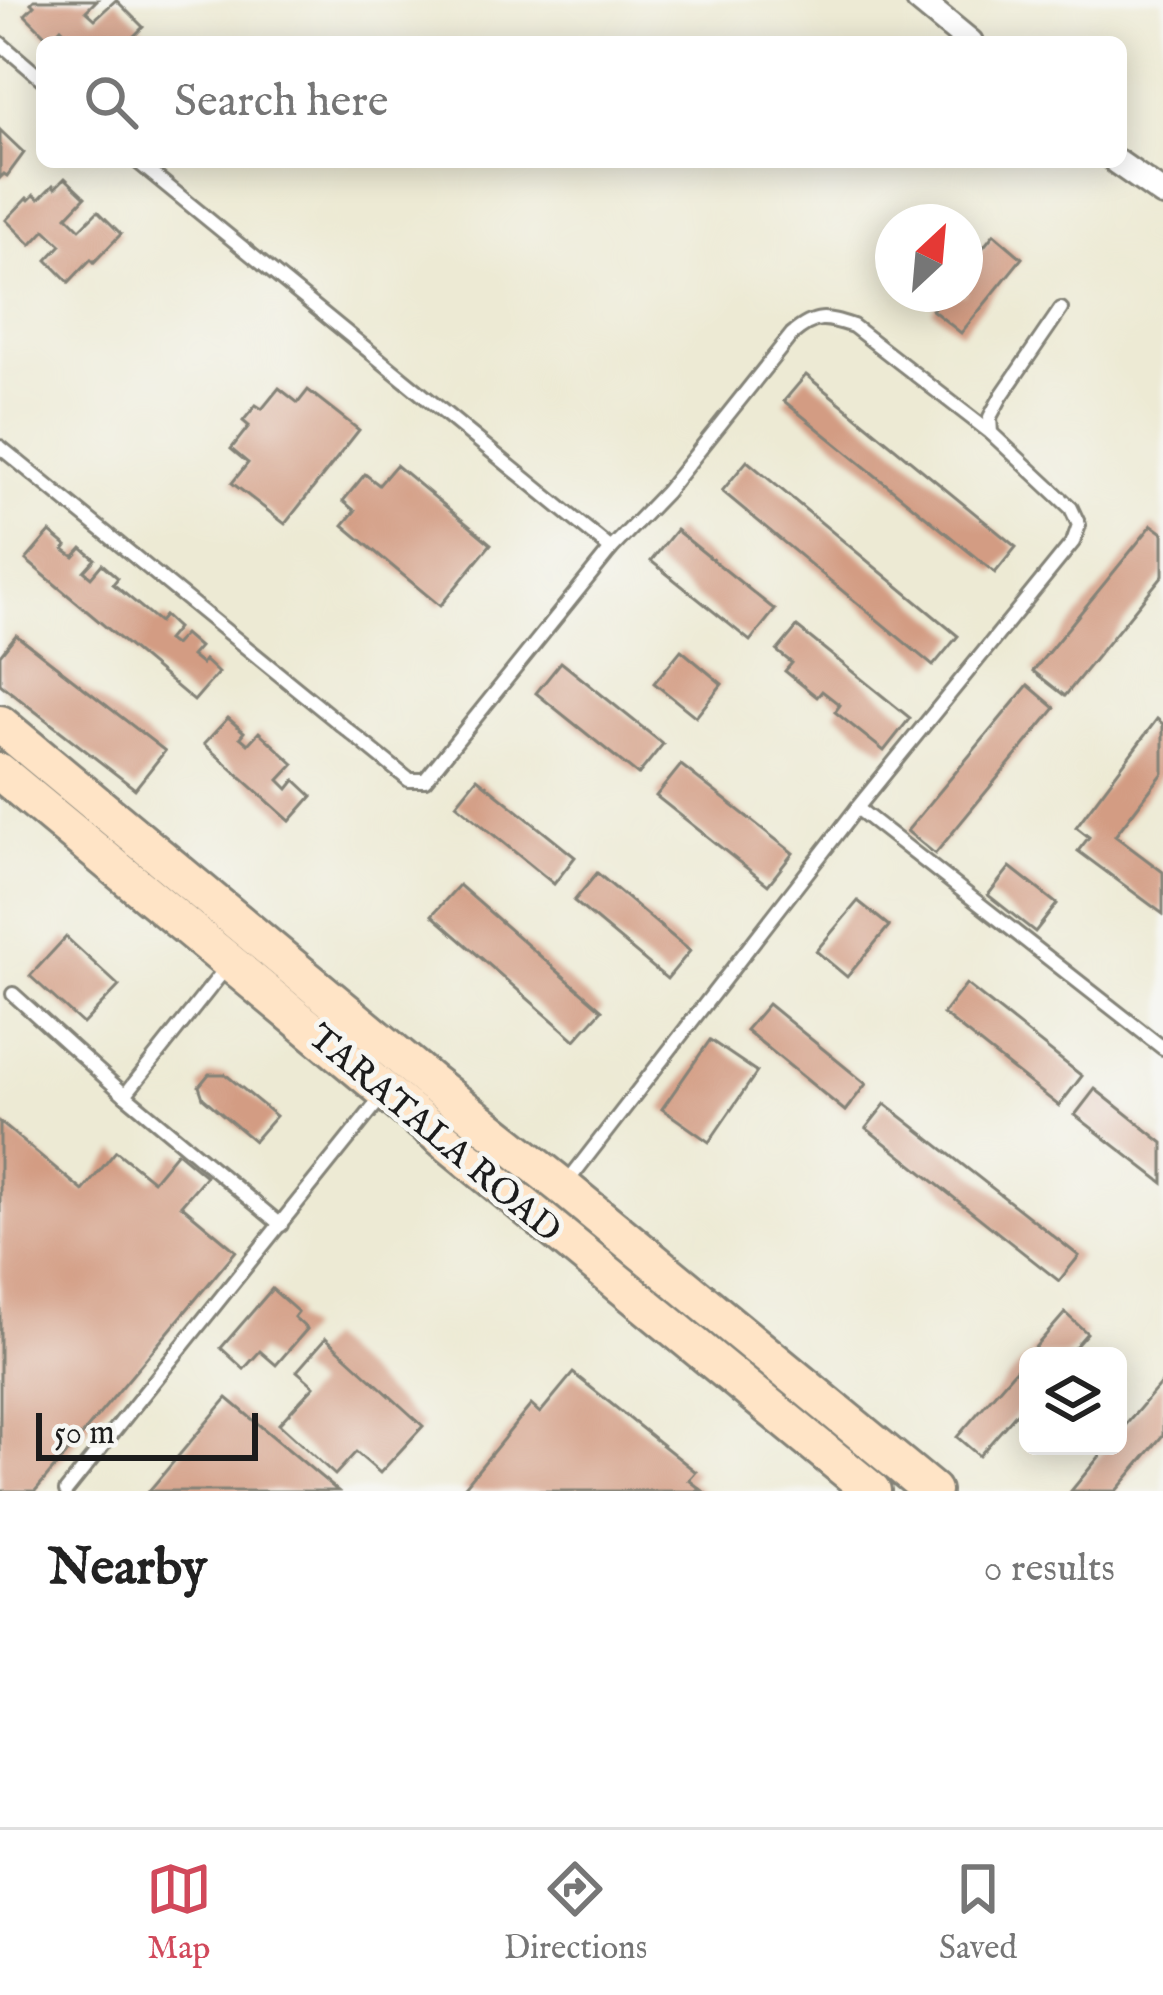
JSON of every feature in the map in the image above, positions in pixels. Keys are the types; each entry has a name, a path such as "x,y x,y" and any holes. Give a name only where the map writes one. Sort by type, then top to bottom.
{"main road":[{"path":"0,724 932,1491"},
{"name":"TARATALA ROAD","path":"0,772 872,1491"}],"street":[{"path":"919,0 963,36"},
{"path":"1126,168 1163,194"}],"lane":[{"path":"0,43 36,74"},
{"path":"145,168 611,549"},
{"path":"991,434 990,417 1002,395 1061,309"},
{"path":"0,446 409,780 425,780 611,549 667,492 792,334 810,319 830,318 854,326 991,434 1071,508 1079,525 1072,542 857,808 563,1187"},
{"path":"857,808 1163,1048"},
{"path":"125,1095 231,962"},
{"path":"13,994 281,1225"},
{"path":"66,1491 386,1092"}],"building":[{"path":"97,0 86,11 95,19 116,0 143,27 134,36 69,36 61,28 54,36 46,36 25,15 34,6 31,3"},
{"path":"0,130 24,153 7,176 0,178"},
{"path":"65,178 85,197 67,216 80,229 98,211 121,234 69,282 47,260 61,245 45,230 31,245 6,220 27,198 39,199"},
{"path":"994,234 1022,258 983,306 983,248"},
{"path":"935,312 978,312 961,333"},
{"path":"806,375 1016,547 995,573 784,401"},
{"path":"279,388 298,403 308,390 359,430 285,524 232,483 248,463 231,449 249,426 243,421 256,405 262,409"},
{"path":"747,461 958,636 933,666 722,491"},
{"path":"396,465 491,544 440,606 343,525 355,511 343,501 365,474 379,485"},
{"path":"1152,525 1163,533 1163,575 1065,696 1033,671"},
{"path":"676,530 775,610 750,641 651,561"},
{"path":"50,532 74,557 82,548 95,559 84,571 91,577 102,564 118,578 113,584 159,622 164,616 177,628 167,640 174,645 184,634 199,647 191,656 218,673 194,701 26,560"},
{"path":"797,627 910,718 884,751 835,712 840,705 822,691 817,697 785,671 792,663 777,651"},
{"path":"16,635 165,751 135,789 0,684 0,655"},
{"path":"681,650 722,684 696,717 654,683"},
{"path":"561,662 663,744 638,775 536,693"},
{"path":"1028,685 1055,708 935,854 907,831"},
{"path":"228,718 244,732 240,737 248,744 259,732 294,764 279,780 288,789 295,780 312,796 290,821 204,744"},
{"path":"1157,719 1163,724 1163,773 1115,836 1163,872 1163,914 1078,851 1089,837 1076,827"},
{"path":"681,765 793,853 768,885 656,796"},
{"path":"477,778 575,857 554,884 456,804"},
{"path":"1010,867 1057,904 1035,932 988,895"},
{"path":"597,873 690,951 667,979 574,901"},
{"path":"459,885 602,1010 575,1040 432,915"},
{"path":"858,901 889,926 847,977 816,951"},
{"path":"66,937 119,986 83,1024 30,976"},
{"path":"966,984 1082,1076 1059,1106 943,1014"},
{"path":"768,1004 866,1084 845,1111 746,1030"},
{"path":"710,1040 757,1072 709,1142 662,1109"},
{"path":"209,1074 225,1074 276,1116 254,1141 203,1098 199,1086"},
{"path":"1095,1089 1163,1143 1163,1183 1075,1115"},
{"path":"885,1104 1079,1256 1059,1281 866,1128"},
{"path":"0,1122 83,1191 116,1151 153,1181 177,1152 206,1176 181,1205 236,1251 35,1491 0,1491"},
{"path":"272,1289 298,1312 294,1317 307,1329 276,1365 260,1351 244,1369 221,1348"},
{"path":"1065,1313 1087,1333 1075,1347 1035,1347"},
{"path":"326,1338 423,1426 380,1473 356,1452 335,1475 279,1424 314,1386 297,1371"},
{"path":"1019,1366 1019,1410 979,1456 957,1437"},
{"path":"573,1373 696,1472 689,1480 703,1491 461,1491 531,1405 540,1413"},
{"path":"1163,1381 1163,1435 1116,1491 1071,1491 1101,1455 1127,1455 1127,1423"},
{"path":"227,1398 338,1491 149,1491"}]}
